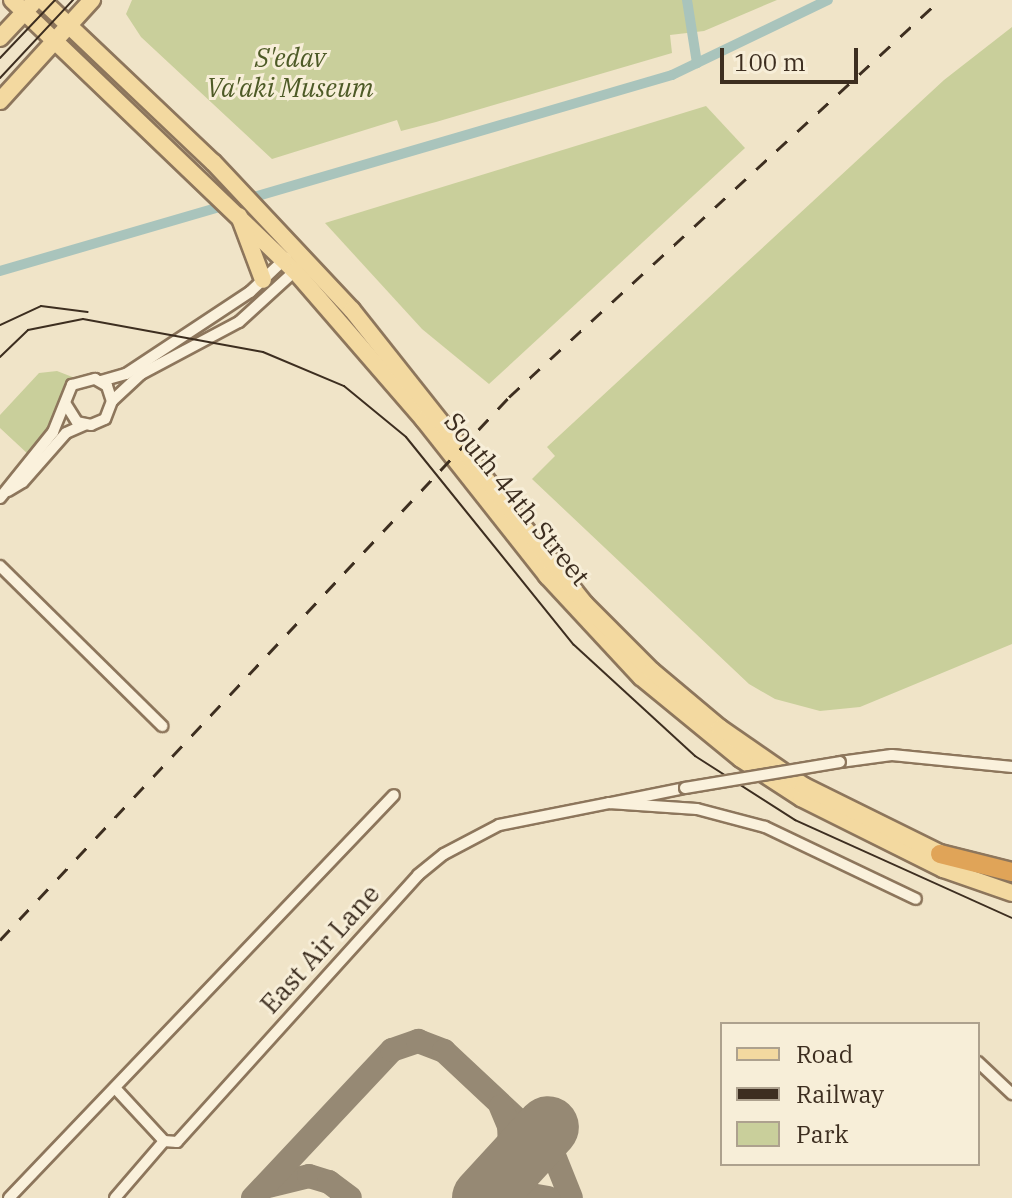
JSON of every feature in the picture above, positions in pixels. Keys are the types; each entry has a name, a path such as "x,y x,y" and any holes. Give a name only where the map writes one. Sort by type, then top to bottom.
{"highway":[{"path":"942,862 1012,872"}],"main road":[{"name":"South 44th Street","path":"42,0 262,211 295,259"},
{"path":"0,101 92,0"},
{"name":"South 44th Street","path":"24,4 56,40 213,192 295,259 420,389 585,604 652,671 720,728 804,786 942,862 1012,893"},
{"path":"0,38 24,4"},
{"path":"238,215 263,280"},
{"name":"South 44th Street","path":"942,862 1012,880"},
{"path":"942,862 1012,900"}],"street":[{"path":"3,495 53,432 77,381 101,381 126,374 295,259"},
{"path":"3,495 23,482 66,433 105,419 112,401 141,374 239,322 295,259"},
{"path":"101,381 112,401"},
{"path":"65,403 71,417 84,425"},
{"path":"0,566 162,726"},
{"name":"East Air Lane","path":"115,1198 164,1141 177,1142 359,937 444,854 530,815 840,762 892,755 1012,767"},
{"name":"East Air Lane","path":"9,1198 394,795"},
{"name":"East Air Lane","path":"609,803 697,809 765,827 916,899"},
{"path":"980,1064 1012,1094"},
{"path":"115,1088 164,1141"}],"green space":[{"name":"S'edav Va'aki Museum","path":"132,0 777,0 704,31 670,35 672,53 436,122 401,131 397,120 272,159 141,37 126,14"},
{"path":"1012,27 1012,644 860,707 820,711 775,699 749,684 532,479 555,456 547,447 944,80"},
{"path":"706,106 745,148 489,384 422,329 325,223"},
{"path":"57,371 75,378 65,387 49,433 29,455 0,428 0,415 39,373"}],"waterway":[{"path":"687,0 697,63"},
{"path":"0,271 672,75 828,0"}],"taxiway":[{"path":"253,1198 392,1050 418,1041 444,1051 553,1153 571,1198"},
{"path":"481,1198 501,1175 510,1151 509,1126 501,1107"},
{"path":"268,1186 309,1176 329,1182 350,1198"},
{"path":"492,1198 514,1192 548,1198"}],"runway":[{"path":"483,1198 548,1127"}],"tram line":[{"path":"0,58 55,0"},
{"path":"0,78 73,0"},
{"path":"0,325 41,306 88,312"},
{"path":"0,357 28,330 83,319 263,352 344,386 406,437 574,645 695,756 795,820 1012,918"}],"railway":[{"path":"0,940 509,397 940,0"}]}
